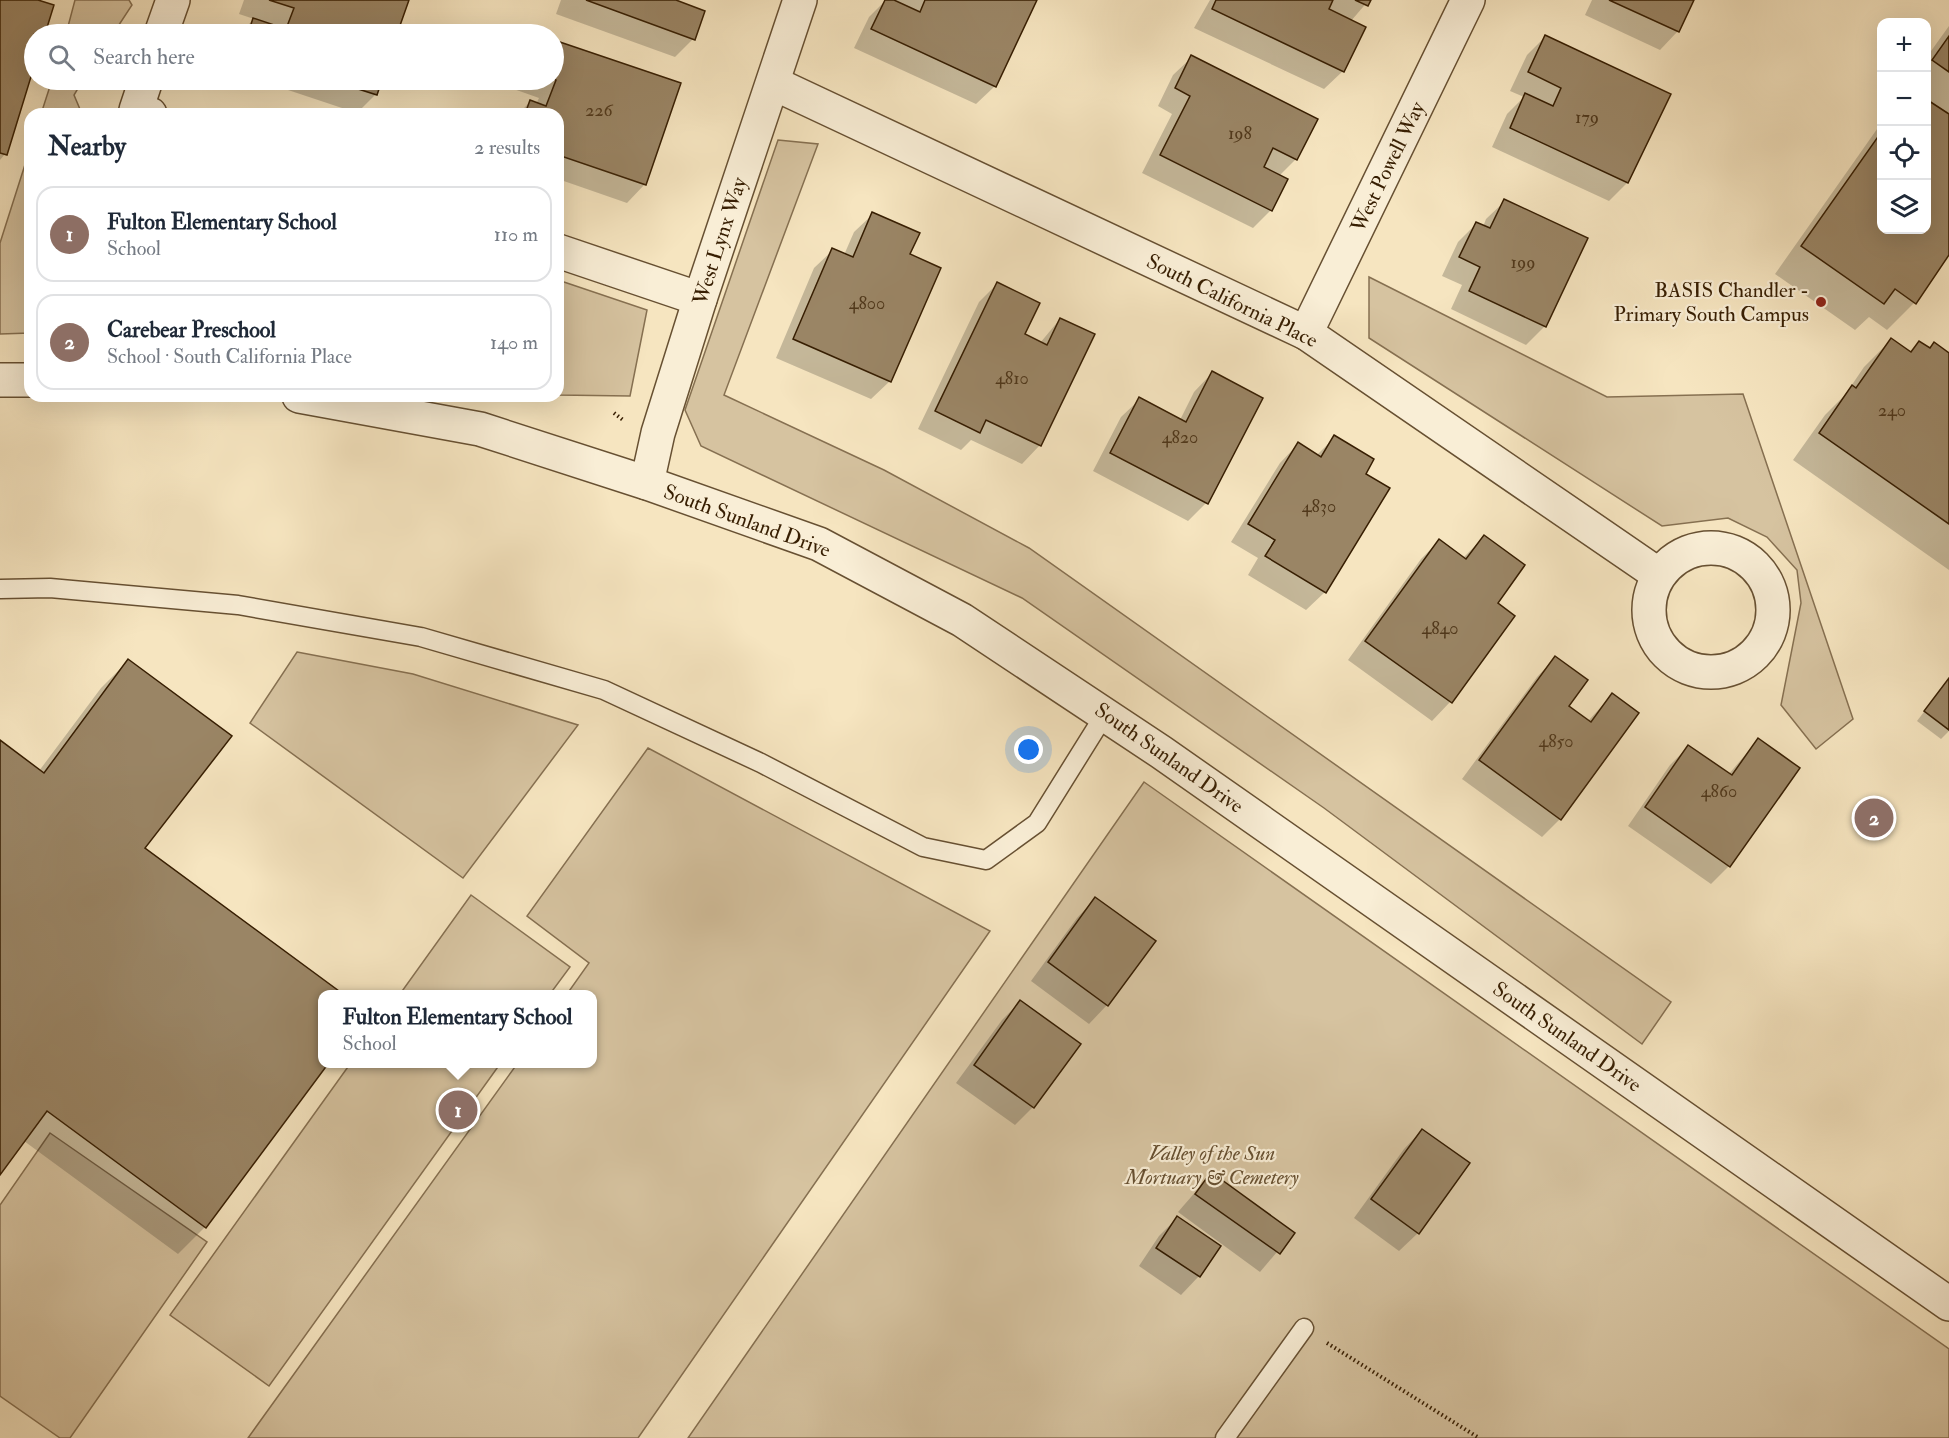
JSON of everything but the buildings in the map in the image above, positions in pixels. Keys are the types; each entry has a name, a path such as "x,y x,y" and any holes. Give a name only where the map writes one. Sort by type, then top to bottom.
{"street":[{"path":"165,24 173,0"},
{"name":"West Lynx Way","path":"647,483 658,433 700,298 800,0"},
{"name":"West Powell Way","path":"1306,333 1468,0"},
{"name":"South California Place","path":"773,83 1306,333 1659,575"},
{"path":"564,252 700,298"},
{"path":"0,380 24,380"},
{"name":"South Sunland Drive","path":"332,402 480,429 647,483 819,544 962,620 1105,714 1949,1304"}],"lane":[{"path":"0,589 51,588 238,605 421,637 604,690 761,763 923,847 986,860 1037,823 1105,714"},
{"path":"1225,1438 1304,1328"}],"path":[{"path":"614,413 624,421"},
{"path":"1304,1328 1479,1438"}],"green space":[{"path":"75,0 129,0 132,5 120,24 69,24"},
{"path":"49,90 77,90 74,95 79,108 43,108"},
{"path":"778,140 818,144 724,395 884,470 1029,548 1671,1002 1642,1044 1324,808 1022,598 701,446 685,410"},
{"path":"24,168 24,333 0,334 0,243"},
{"path":"1369,277 1607,397 1743,394 1853,719 1816,749 1781,705 1801,603 1797,570 1767,537 1728,518 1662,526 1369,338"},
{"path":"564,282 647,310 630,396 564,395"},
{"path":"297,652 413,674 578,725 463,878 250,723"},
{"path":"648,748 990,931 638,1438 248,1438 514,1068 597,1068 597,990 570,990 589,963 527,916"},
{"name":"Valley of the Sun Mortuary & Cemetery","path":"1144,782 1949,1349 1949,1438 688,1438"},
{"path":"471,895 570,967 553,990 403,990"},
{"path":"347,1068 497,1068 269,1386 170,1315"},
{"path":"50,1133 207,1242 70,1438 60,1438 0,1396 0,1205"}],"place":[{"name":"BASIS Chandler - Primary South Campus","path":"1821,302"},
{"name":"Carebear Preschool","path":"1874,818"},
{"name":"Fulton Elementary School","path":"458,1110"}]}
